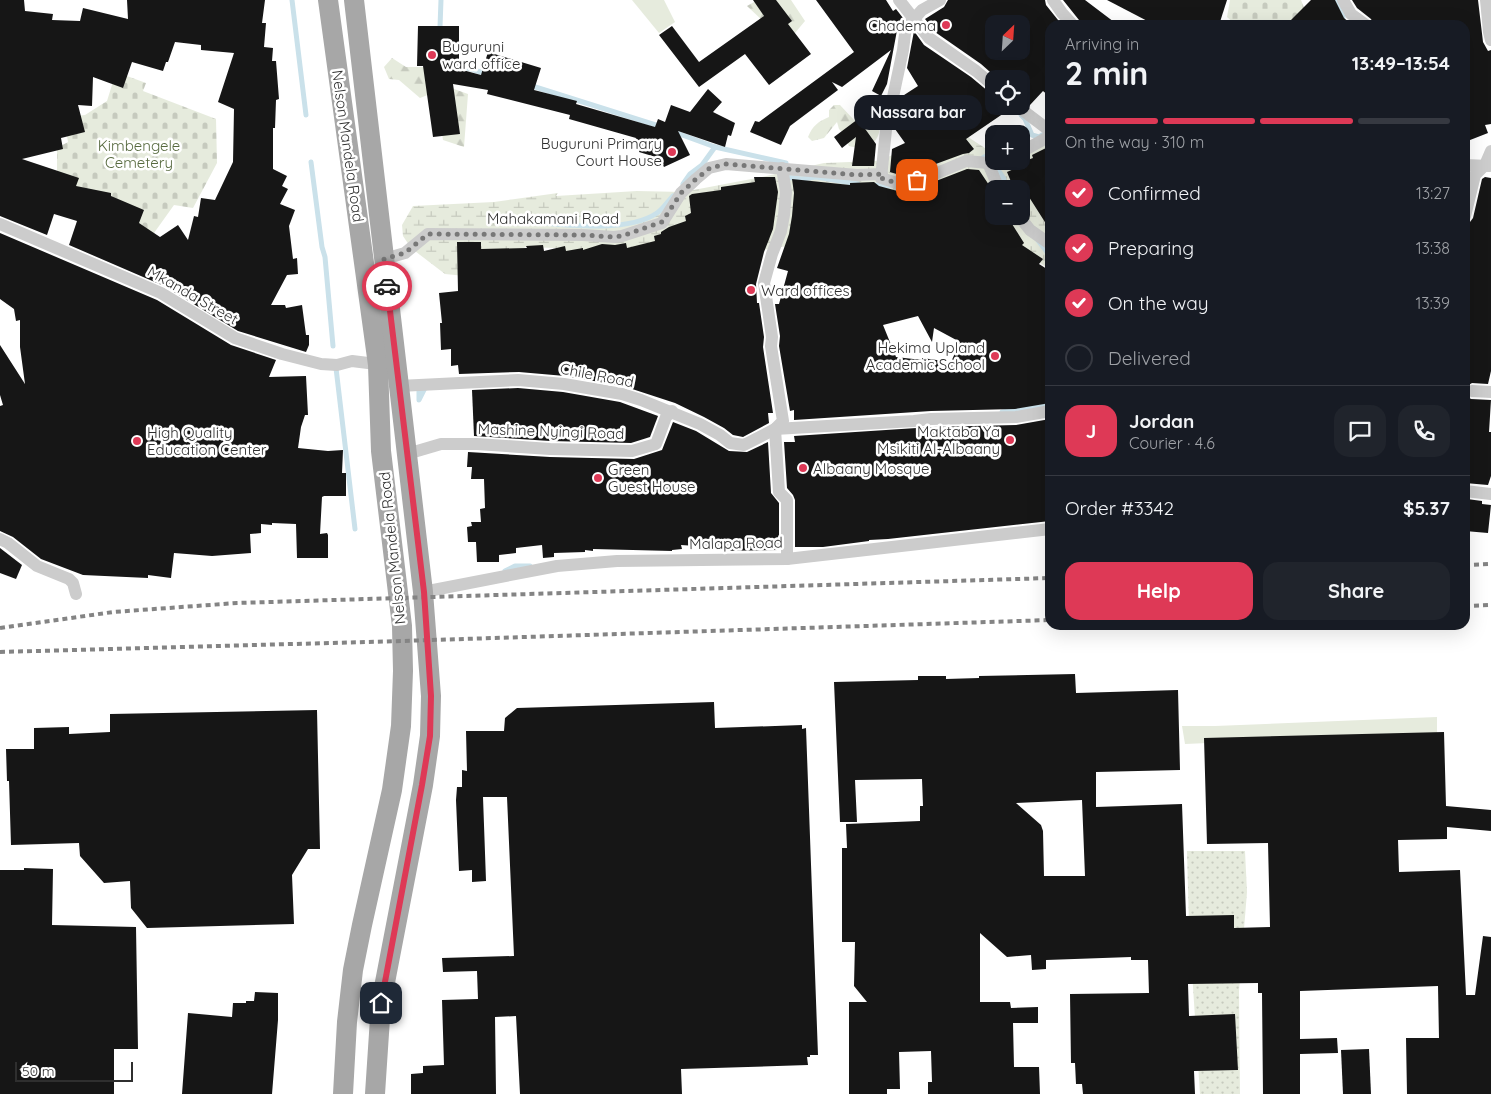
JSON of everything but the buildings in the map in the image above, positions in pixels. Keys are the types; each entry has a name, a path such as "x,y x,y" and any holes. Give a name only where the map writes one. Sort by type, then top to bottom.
{"main road":[{"name":"Nelson Mandela Road","path":"328,0 387,365 399,386 424,592 431,696 430,736 381,1003 375,1094"},
{"name":"Nelson Mandela Road","path":"343,1094 346,1022 353,970 392,790 401,726 403,671 402,626 381,451 387,365 384,259 354,0"}],"street":[{"path":"899,0 929,38 985,79"},
{"path":"940,0 922,10 906,26 902,59 886,130 881,178 903,185 966,161 985,162"},
{"path":"1053,0 1068,20"},
{"path":"1344,0 1351,14 1359,20"},
{"path":"1486,0 1491,40"},
{"path":"1347,20 1351,14"},
{"path":"1028,115 1045,127"},
{"path":"1030,147 1045,139"},
{"path":"1470,197 1476,175 1488,166 1491,151"},
{"name":"Mahakamani Road","path":"384,259 405,253 428,234 622,236 662,222 681,193 710,168 726,164 857,175 882,174"},
{"path":"1470,166 1488,166"},
{"path":"782,168 786,192 784,215 781,231 764,283 772,337 771,346 783,421 775,429 779,492 787,500 787,559"},
{"name":"Mkanda Street","path":"0,224 162,293 235,338 282,354 321,364 337,364 352,361 387,365"},
{"path":"1026,225 1045,240"},
{"name":"Chile Road","path":"399,386 518,380 561,383 622,394 672,411 712,430 730,443 744,445 775,429 931,419 1016,417 1045,412"},
{"path":"1472,391 1491,392"},
{"name":"Mashine Nyingi Road","path":"407,454 441,444 477,444 550,449 632,450 656,444 666,417 672,411"},
{"path":"1470,492 1491,494"},
{"name":"Malapa Road","path":"424,592 557,566 618,561 787,559 1045,530"},
{"path":"0,539 37,566 69,579 73,583 76,594"}],"green space":[{"path":"632,0 664,0 675,22 659,33"},
{"path":"755,0 791,0 805,21 795,33 779,36 747,6"},
{"path":"1230,0 1301,0 1309,20 1230,20 1227,17"},
{"path":"392,58 406,67 436,67 454,89 468,94 464,147 443,140 435,92 420,98 399,80 389,79 384,67"},
{"name":"Kimbengele Cemetery","path":"116,72 146,83 143,91 216,119 217,163 193,208 174,205 149,240 57,189 57,148 68,142 64,117 85,115 107,101"},
{"path":"834,105 840,105 854,120 858,117 869,122 880,123 878,136 872,144 862,147 849,146 837,122 824,138 812,141 808,137 819,122 829,117 829,110"},
{"path":"968,137 985,148 985,170 1030,170 1030,145 1036,142 1045,143 1045,266 1035,260 828,244 778,247 739,255 595,259 555,248 526,247 465,276 445,274 411,248 403,236 402,225 413,206 494,202 558,193 556,196 637,191 683,192 824,163 876,161 896,154"},
{"path":"1437,717 1437,733 1185,744 1182,726 1215,726"},
{"path":"1187,851 1245,851 1247,892 1239,991 1240,1094 1200,1094 1189,926"}],"waterway":[{"path":"292,0 306,115"},
{"path":"440,27 441,0"},
{"path":"1336,0 1343,17 1342,20"},
{"path":"464,67 487,74"},
{"path":"529,85 662,127"},
{"path":"1021,115 1025,119 1032,135 1039,137 1042,135"},
{"path":"674,132 715,147 786,163"},
{"path":"683,184 690,174 702,165 715,147"},
{"path":"979,160 988,155 1004,180"},
{"path":"311,162 322,247 325,257 333,346"},
{"path":"784,177 802,179 816,177 858,184"},
{"path":"871,185 890,186"},
{"path":"501,220 581,226 624,224 642,220 657,213 673,196"},
{"path":"1037,239 1045,249"},
{"path":"336,368 355,529"},
{"path":"417,388 419,388 419,400 426,386"},
{"path":"1002,412 1045,406"},
{"path":"505,571 515,566 530,566"}],"railway":[{"path":"1470,565 1491,564"},
{"path":"0,628 113,612 237,603 1045,578"},
{"path":"1470,606 1491,605"},
{"path":"0,652 1045,620"}],"way so far":[{"path":"387,286 384,259 405,253 428,234 622,236 662,222 681,193 696,179 710,168 726,164 857,175 882,174 881,178 903,185 917,180"}],"place":[{"name":"Chadema","path":"946,25"},
{"name":"Buguruni ward office","path":"432,55"},
{"name":"Buguruni Primary Court House","path":"672,152"},
{"name":"Nassara bar","path":"917,180"},
{"name":"Ward offices","path":"751,290"},
{"name":"Hekima Upland Academic School","path":"995,356"},
{"name":"Maktaba Ya Msikiti Al-Albaany","path":"1010,440"},
{"name":"High Quality Education Center","path":"137,441"},
{"name":"Albaany Mosque","path":"803,468"},
{"name":"Green Guest House","path":"598,478"}],"route":[{"path":"381,1003 430,736 431,696 424,592 387,286"}]}
